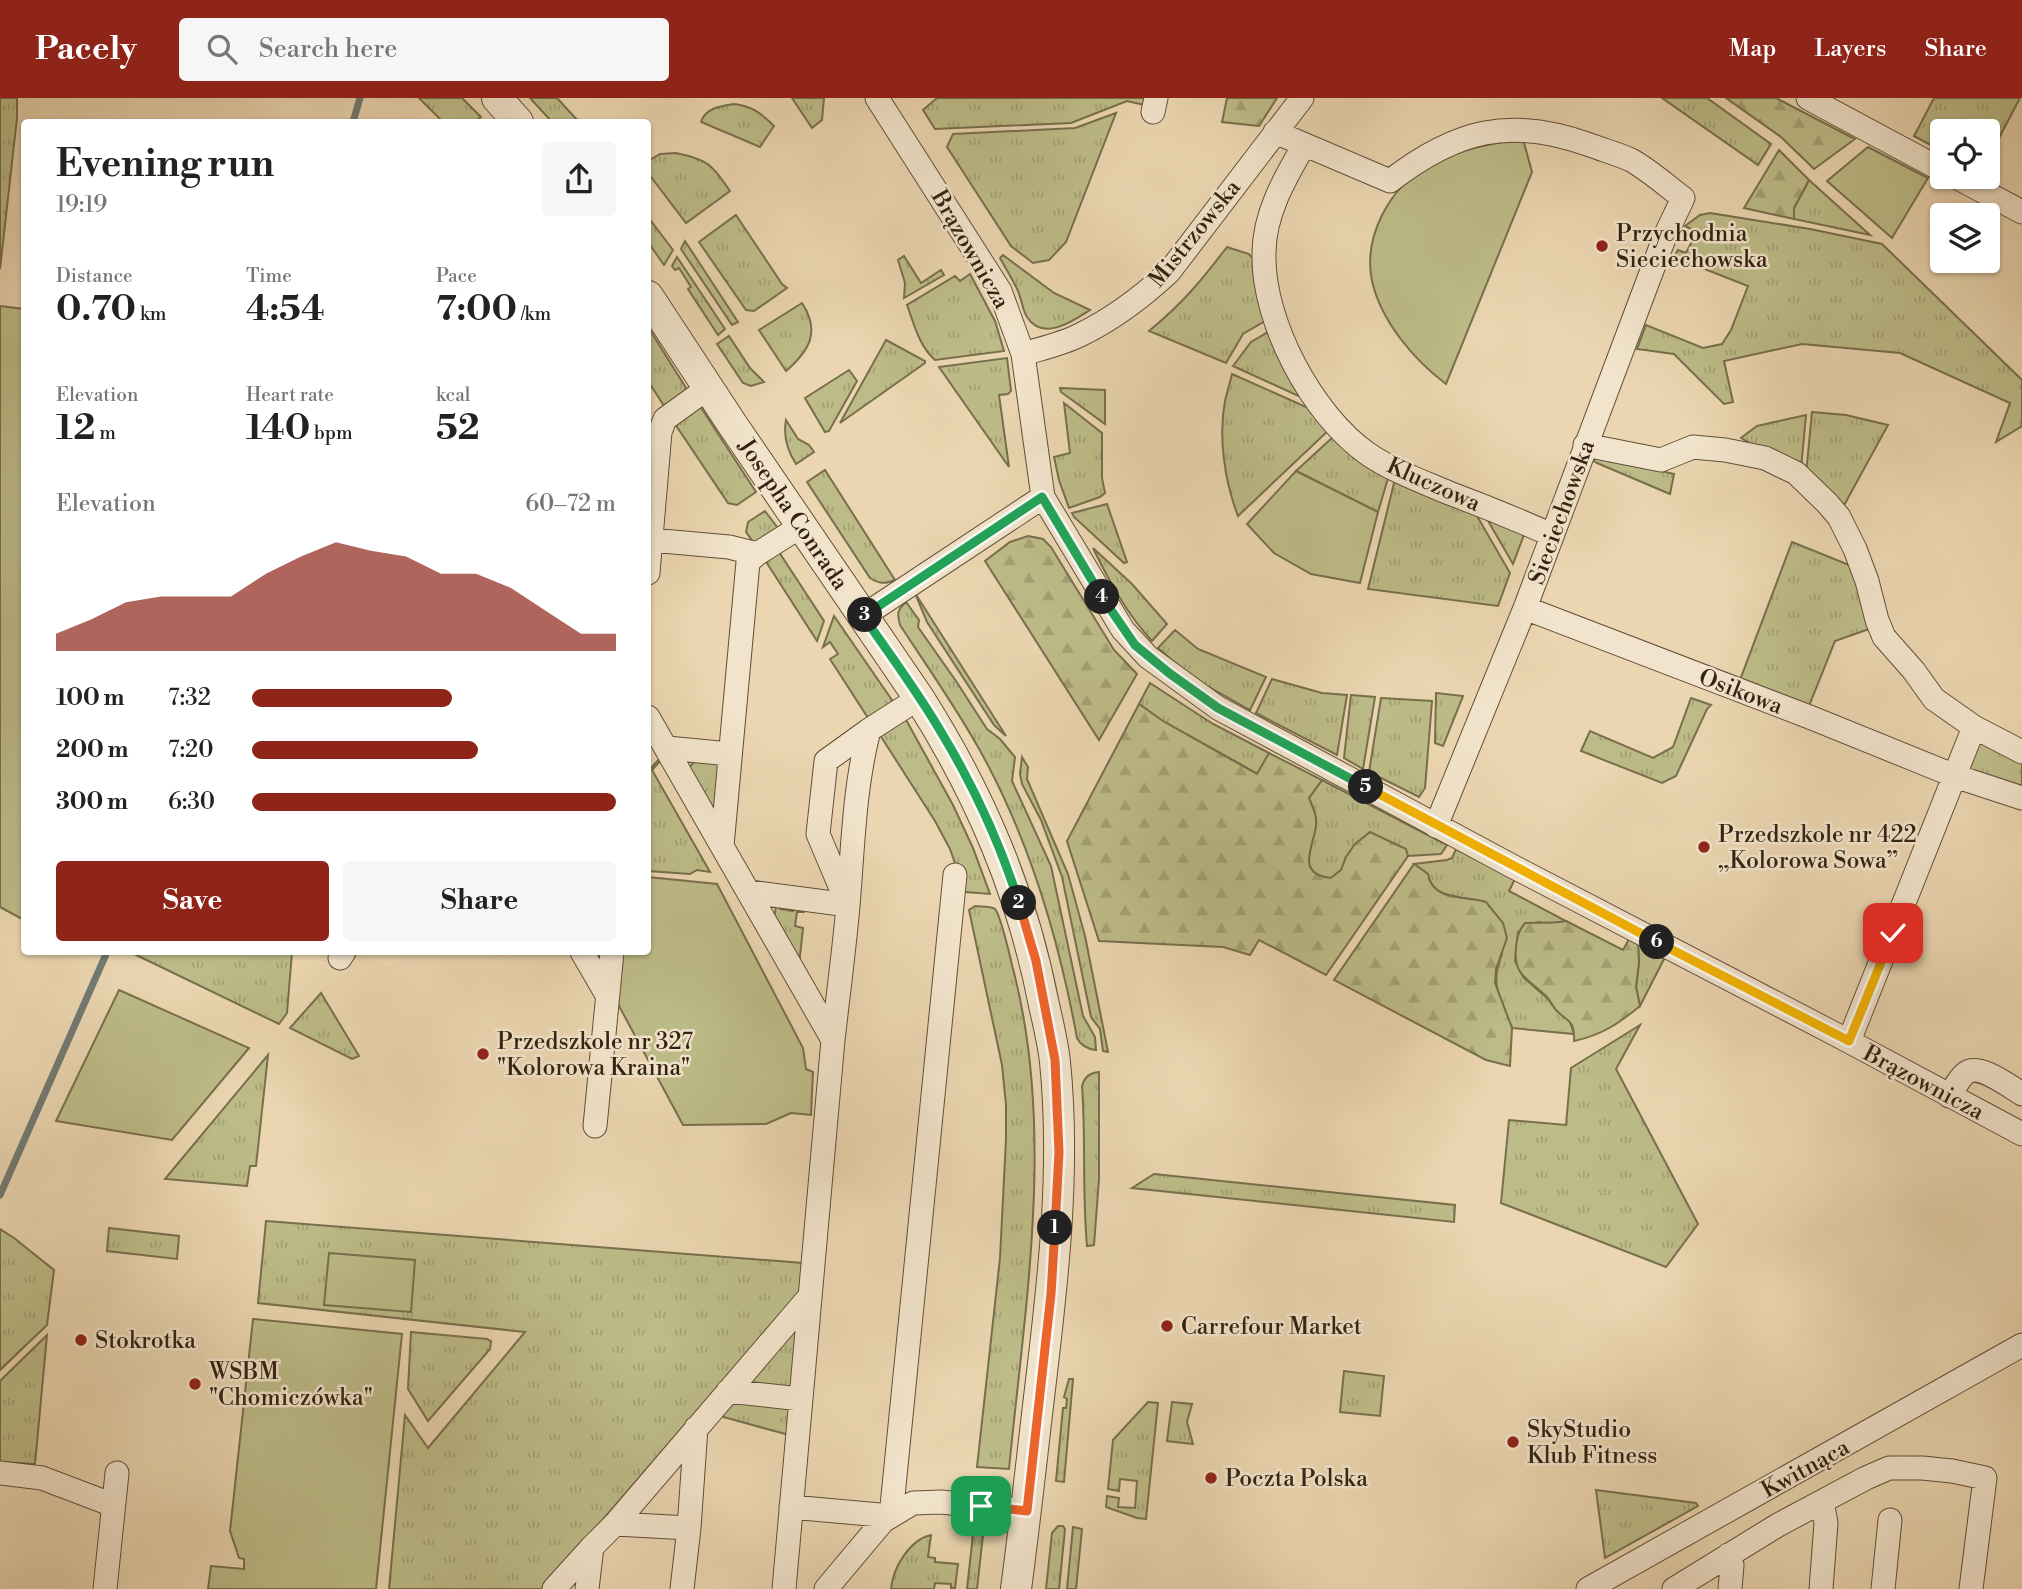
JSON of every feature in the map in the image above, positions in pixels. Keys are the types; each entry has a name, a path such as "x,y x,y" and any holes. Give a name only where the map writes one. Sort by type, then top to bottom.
{"street":[{"path":"497,98 515,119"},
{"name":"Brązownicza","path":"877,98 1000,291 1023,354 1042,497 1123,630 1148,657 1218,708 1436,826 2022,1134"},
{"name":"Mistrzowska","path":"1023,354 1080,335 1110,318 1169,272 1302,98"},
{"path":"1808,98 1930,164"},
{"name":"Sieciechowska","path":"1304,145 1390,181 1443,146 1469,136 1490,131 1527,130 1568,137 1630,160 1683,198 1665,236 1525,608 1436,826"},
{"path":"1275,132 1304,145"},
{"name":"Kluczowa","path":"1304,145 1286,176 1269,216 1264,254 1268,297 1275,323 1302,378 1337,426 1367,453 1401,473 1552,535"},
{"path":"1979,189 2022,212"},
{"name":"Josepha Conrada","path":"651,301 944,737 1001,853 1036,961 1055,1060 1059,1152 1051,1294 1016,1589"},
{"path":"709,388 665,419 660,432 651,540 729,547 757,554"},
{"path":"1585,446 1661,460 1693,447 1725,450 1765,458 1796,473 1827,503 1847,531 1867,581 1884,638 1914,671 1934,699 1974,727 2022,752"},
{"path":"863,616 1042,497"},
{"path":"722,846 748,562 803,526"},
{"name":"Osikowa","path":"1525,608 1955,776 2022,798"},
{"path":"848,905 818,834 826,761 919,698"},
{"path":"651,722 833,1040"},
{"path":"1849,1041 1974,727"},
{"path":"784,1589 855,812 861,761 869,730"},
{"path":"667,748 730,754"},
{"path":"891,1516 955,875"},
{"path":"749,892 848,905"},
{"path":"584,955 607,995"},
{"path":"595,1126 612,955"},
{"path":"1949,1096 1962,1077 1968,1071 1974,1070 1990,1075 2022,1094"},
{"path":"554,1589 615,1524 810,1296"},
{"name":"Kwitnąca","path":"1588,1589 2022,1345"},
{"path":"728,1391 800,1399"},
{"path":"682,1589 696,1428"},
{"path":"1674,1589 1778,1525 1866,1478 1889,1468 1922,1468 1985,1478 1971,1589"},
{"path":"0,1473 42,1478 113,1505"},
{"path":"105,1589 117,1473"},
{"path":"1758,1494 1778,1525"},
{"path":"826,1589 883,1521 913,1503 941,1502 1027,1511"},
{"path":"1821,1589 1826,1523 1822,1502"},
{"path":"791,1507 891,1516"},
{"path":"1883,1589 1890,1520"},
{"path":"615,1524 689,1528"},
{"path":"587,1589 592,1547"},
{"path":"1728,1555 1732,1566 1730,1589"}],"green space":[{"path":"0,98 17,98 17,118 0,269"},
{"path":"419,98 462,98 481,117 479,119 440,119"},
{"path":"530,98 557,98 576,119 549,119"},
{"path":"792,98 824,98 822,120 812,128"},
{"path":"937,98 1150,98 1149,106 1127,101 1071,123 935,129 923,110"},
{"path":"1227,98 1277,98 1259,126 1222,122"},
{"path":"1662,98 1707,98 1771,144 1758,165"},
{"path":"1726,98 1776,98 1855,139 1814,169 1781,137"},
{"path":"1934,98 2020,98 2000,136 2000,119 1930,119 1930,145 1914,136"},
{"path":"734,104 756,111 774,126 760,147 701,122 710,111"},
{"path":"1116,113 1066,242 1049,260 1033,263 1011,246 947,147 953,134 1075,128"},
{"path":"1523,139 1532,172 1446,384 1400,339 1376,296 1370,264 1375,231 1390,201 1413,176 1426,167 1473,148"},
{"path":"1868,147 1928,178 1892,238 1827,181"},
{"path":"1779,150 1809,180 1794,208 1794,219 1744,208"},
{"path":"676,153 703,161 730,191 686,223 651,177 651,159 660,154"},
{"path":"1809,180 1870,235 1794,219 1794,208"},
{"path":"1710,213 1882,244 2022,380 2022,426 1996,442 2010,403 1900,353 1802,344 1724,361 1733,402 1724,404 1674,354 1637,349 1646,325 1703,348 1722,344 1731,330 1748,286 1674,257 1678,250 1686,253 1697,232 1685,226 1700,215"},
{"path":"736,215 787,288 754,311 746,310 699,242"},
{"path":"651,221 673,250 664,265 651,246"},
{"path":"685,241 738,322 732,325 681,249"},
{"path":"1227,247 1249,254 1254,260 1265,321 1243,334 1226,363 1149,331 1191,291"},
{"path":"1003,255 1054,293 1090,310 1058,327 1041,328 1034,324 1025,314 1018,291 1000,258"},
{"path":"904,256 921,283 941,270 944,275 904,298 905,283 898,260"},
{"path":"677,257 725,329 718,335 688,289 691,287 679,268 675,270 672,266"},
{"path":"970,274 995,321 1004,351 935,360 921,341 907,305 955,276 960,281"},
{"path":"802,303 811,323 810,340 801,356 786,371 759,330"},
{"path":"0,306 21,309 21,918 0,907"},
{"path":"1270,331 1305,399 1233,366 1251,342"},
{"path":"651,332 686,388 684,398 666,409 651,386"},
{"path":"729,336 750,368 764,382 751,386 743,383 717,344"},
{"path":"886,340 925,363 840,423"},
{"path":"1007,358 1011,391 999,395 1009,467 939,367"},
{"path":"849,370 857,381 829,431 825,432 805,398"},
{"path":"1232,374 1313,410 1330,429 1238,516 1226,474 1222,430 1225,401"},
{"path":"1060,388 1105,390 1105,424 1061,392"},
{"path":"698,403 756,492 737,505 728,503 673,421"},
{"path":"1064,403 1102,433 1102,478 1105,493 1069,508 1054,457 1070,453"},
{"path":"1812,412 1846,415 1888,425 1842,509 1806,474"},
{"path":"1806,415 1801,469 1748,446 1748,442 1741,438 1757,426"},
{"path":"786,420 798,439 809,445 814,452 796,464 786,443"},
{"path":"1335,435 1389,475 1378,512 1296,471"},
{"path":"1596,456 1674,474 1670,494 1597,463 1594,461"},
{"path":"825,470 895,580 882,583 870,578 807,482"},
{"path":"1296,471 1378,512 1360,583 1311,574 1274,553 1247,524"},
{"path":"1396,475 1473,509 1510,573 1498,606 1368,589"},
{"path":"1107,504 1127,562 1124,563 1072,513"},
{"path":"765,511 780,531 756,546 746,532 748,522"},
{"path":"1484,514 1525,532 1513,564"},
{"path":"1028,536 1043,539 1051,547 1114,650 1137,674 1099,740 985,561 1010,542"},
{"path":"1792,542 1854,567 1869,629 1835,641 1809,706 1740,680"},
{"path":"1093,548 1132,584 1167,624 1152,641 1119,597"},
{"path":"777,549 824,621 817,641 763,557"},
{"path":"915,593 1006,736 994,725 927,622"},
{"path":"906,602 919,620 918,627 987,729 1000,739 1015,757 1012,781 1051,866 1083,1016 1095,1037 1096,1050 1085,1047 1077,1038 1070,1001 1041,893 1000,789 963,722 900,625 898,612"},
{"path":"834,616 894,703 870,721 830,659 838,654 830,642 823,647"},
{"path":"1175,630 1198,649 1266,677 1250,710 1193,678 1158,648"},
{"path":"1272,679 1322,693 1347,695 1337,755 1256,713"},
{"path":"1150,683 1213,724 1269,753 1258,774 1163,721 1139,704"},
{"path":"1436,693 1463,696 1443,746 1435,743"},
{"path":"1351,695 1375,697 1363,769 1344,758"},
{"path":"1381,698 1432,701 1425,788 1419,797 1369,772"},
{"path":"1691,698 1711,705 1676,776 1662,783 1581,751 1590,731 1653,758 1673,747"},
{"path":"1139,704 1163,721 1257,774 1269,753 1322,780 1309,798 1316,822 1309,859 1313,871 1320,876 1331,878 1341,870 1355,844 1370,832 1406,849 1408,856 1326,975 1259,940 1250,955 1223,947 1099,941 1067,841"},
{"path":"905,718 953,805 990,894 965,892 950,849 935,821 878,732"},
{"path":"1976,738 2022,760 2022,792 1965,767"},
{"path":"663,755 652,770 710,872 697,870 690,874 651,871 651,768"},
{"path":"1022,757 1028,767 1027,779 1068,874 1085,936 1108,1052 1103,1051 1100,1029 1091,1017 1062,877 1041,820 1022,784"},
{"path":"698,759 722,765 716,806 712,806 688,768"},
{"path":"1322,780 1447,845 1441,854 1408,856 1405,849 1346,857 1341,870 1331,878 1320,876 1313,871 1309,859 1316,821 1309,798"},
{"path":"1456,849 1515,879 1509,891 1566,921 1551,924 1538,922 1518,932 1515,961 1523,977 1547,998 1557,1011 1569,1019 1574,1034 1512,1028 1498,991 1497,974 1502,954 1486,902 1443,893 1431,883 1428,874 1414,864 1447,860 1452,858"},
{"path":"1414,864 1428,874 1436,889 1451,896 1486,902 1503,923 1507,938 1496,969 1495,983 1512,1028 1510,1066 1486,1060 1334,980"},
{"path":"651,877 717,884 803,1048 806,1069 813,1072 811,1115 791,1113 766,1124 683,1125 611,991 616,955 651,955"},
{"path":"780,904 780,909 793,911 793,905 805,907 804,912 797,912 795,926 803,928 799,965 774,919 776,906"},
{"path":"975,906 995,909 1002,927 1025,1027 1032,1089 1035,1153 1033,1216 1009,1469 977,1467 1000,1258 1006,1105 1002,1065 969,910"},
{"path":"1566,921 1623,950 1629,939 1638,943 1636,987 1640,1006 1609,1028 1574,1041 1570,1022 1524,976 1517,965 1516,957 1518,935 1525,923"},
{"path":"1638,943 1664,959 1640,1006 1636,987"},
{"path":"136,955 292,955 287,1013 279,1024"},
{"path":"119,990 249,1048 172,1140 56,1121"},
{"path":"321,993 359,1056 352,1059 290,1028"},
{"path":"1640,1025 1616,1069 1698,1224 1666,1267 1501,1203 1509,1120 1566,1125 1571,1068"},
{"path":"268,1055 256,1166 250,1166 247,1186 165,1179"},
{"path":"1099,1072 1099,1179 1094,1245 1087,1246 1082,1086 1088,1076"},
{"path":"1154,1174 1455,1205 1454,1222 1132,1188"},
{"path":"266,1221 803,1263 801,1290 543,1589 389,1589 405,1415 428,1448 525,1332 258,1303"},
{"path":"109,1228 179,1236 177,1259 107,1251"},
{"path":"0,1229 54,1270 47,1325 0,1370"},
{"path":"329,1253 415,1260 411,1312 324,1305"},
{"path":"253,1319 402,1334 376,1589 208,1589 211,1566 244,1569 244,1559 239,1558 230,1531"},
{"path":"792,1326 800,1327 793,1391 748,1383"},
{"path":"411,1332 491,1341 490,1349 428,1421 408,1389"},
{"path":"47,1335 35,1464 0,1462 0,1381"},
{"path":"1344,1371 1384,1376 1380,1416 1340,1412"},
{"path":"1069,1379 1073,1379 1064,1482 1056,1481 1063,1408 1066,1408 1067,1399 1064,1397"},
{"path":"727,1402 787,1407 790,1413 789,1435 716,1415"},
{"path":"1148,1402 1158,1403 1146,1519 1106,1507 1107,1496 1119,1498 1118,1507 1135,1508 1137,1481 1120,1479 1119,1491 1108,1489 1113,1440"},
{"path":"1172,1402 1192,1404 1187,1422 1193,1444 1167,1441"},
{"path":"1596,1490 1696,1503 1698,1506 1605,1558"},
{"path":"974,1525 984,1526 977,1589 967,1589"},
{"path":"1058,1526 1065,1529 1059,1589 1046,1589 1052,1533"},
{"path":"1073,1527 1082,1529 1076,1589 1067,1589"},
{"path":"931,1535 928,1557 935,1558 935,1562 958,1564 955,1588 951,1588 951,1584 935,1583 934,1589 891,1589 903,1556 916,1543"}],"waterway":[{"path":"354,119 360,98"},
{"path":"0,1195 106,955"}],"place":[{"name":"Przychodnia Sieciechowska","path":"1602,246"},
{"name":"Przedszkole nr 422 „Kolorowa Sowa”","path":"1704,847"},
{"name":"Przedszkole nr 327 \"Kolorowa Kraina\"","path":"483,1054"},
{"name":"Carrefour Market","path":"1167,1326"},
{"name":"Stokrotka","path":"81,1340"},
{"name":"WSBM \"Chomiczówka\"","path":"195,1384"},
{"name":"SkyStudio Klub Fitness","path":"1513,1442"},
{"name":"Poczta Polska","path":"1211,1478"}],"route":[{"path":"981,1506 1027,1511 1051,1294 1059,1152 1055,1060 1036,961 1001,853 944,737 863,616 1042,497 1097,589 1135,645 1218,708 1511,866 1849,1041 1893,933"}]}
